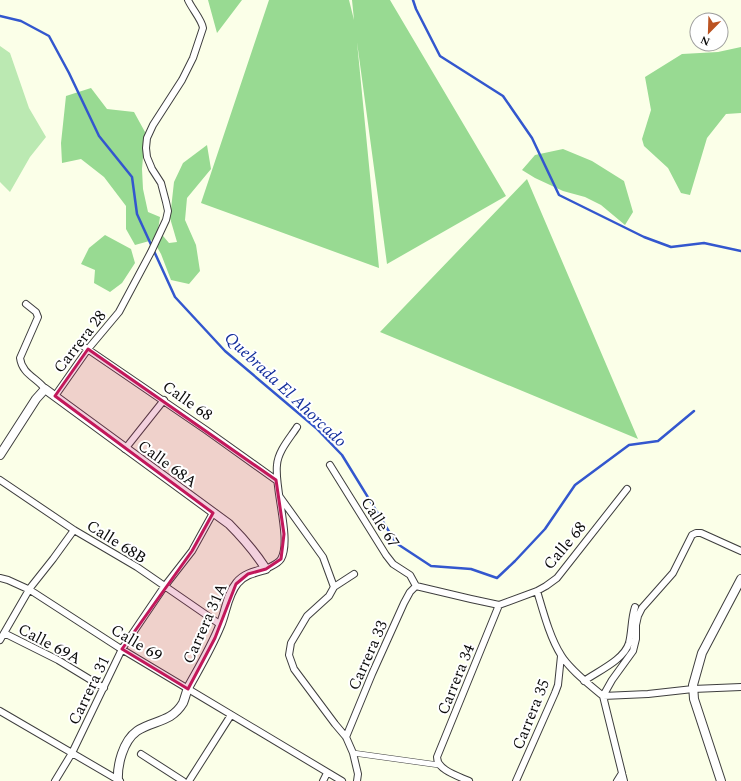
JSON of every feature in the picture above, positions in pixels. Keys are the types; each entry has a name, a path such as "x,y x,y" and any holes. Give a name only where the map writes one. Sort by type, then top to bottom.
{"street":[{"name":"Carrera 28","path":"55,396 86,347 119,312 151,252 166,220 168,212 161,183 152,169 147,157 147,138 153,125 182,80 193,58 203,28 202,23 192,10 188,0"},
{"name":"Calle 68A","path":"26,304 36,312 38,317 20,358 21,364 30,376 42,384 45,389 229,524 243,537 257,554 266,569"},
{"name":"Calle 68","path":"86,347 164,400 276,480"},
{"path":"0,455 36,399 45,389"},
{"path":"125,448 164,400"},
{"name":"Carrera 31A","path":"119,780 118,768 130,739 136,732 168,718 183,702 220,625 229,597 236,584 248,574 266,569 281,559 284,550 284,534 276,480 277,463 280,453 297,427"},
{"name":"Calle 67","path":"330,465 386,555 394,564 410,575 416,586"},
{"name":"Calle 68B","path":"0,480 74,530 137,567 220,625"},
{"name":"Calle 68","path":"500,605 537,591 557,578 627,489"},
{"path":"279,495 323,557 334,587"},
{"name":"Carrera 31","path":"55,781 72,753 122,649 164,586 192,551 213,513"},
{"path":"0,640 30,589 74,530"},
{"path":"603,696 612,680 633,651 636,639 636,624 642,608 673,573 692,535 701,533 741,551"},
{"path":"354,574 334,587 328,596 307,616 291,644 289,655 294,669 335,724 346,736 353,753 358,774 357,781"},
{"name":"Calle 69","path":"0,578 30,589 122,649 342,781"},
{"path":"721,781 694,700 693,689 696,671 702,653 741,579"},
{"path":"416,586 471,600 500,605"},
{"name":"Carrera 33","path":"346,736 401,610 410,592 416,586"},
{"path":"537,591 546,619 561,656 584,680 603,696 624,781"},
{"name":"Carrera 34","path":"438,764 437,757 500,605"},
{"path":"584,680 622,656 626,650 631,632 632,618 636,607"},
{"name":"Calle 69A","path":"4,633 58,660 104,688"},
{"name":"Carrera 35","path":"516,781 558,685 561,656"},
{"path":"603,696 648,694 693,689 741,688"},
{"path":"0,711 119,780"},
{"path":"189,781 231,715"},
{"path":"353,753 438,764 469,781"},
{"path":"141,754 183,781"},
{"path":"322,781 328,773"},
{"path":"617,781 622,773"}],"highlighted area":[{"path":"88,349 276,480 284,534 281,559 266,569 248,574 236,584 215,638 188,689 122,649 192,551 213,513 55,396"}],"green space":[{"path":"208,0 242,0 217,33"},
{"path":"269,0 349,0 354,20 352,0 390,0 506,196 387,264 357,42 379,268 201,203"},
{"path":"0,46 10,53 29,108 46,137 30,157 10,192 0,182"},
{"path":"741,47 741,113 726,114 707,138 690,195 681,193 668,168 644,146 642,139 651,110 645,77 682,54 729,52 729,50"},
{"path":"91,88 107,109 134,112 145,132 142,169 143,189 148,212 160,217 158,230 169,243 177,242 170,218 174,182 183,163 207,145 211,169 187,198 185,220 196,245 200,271 189,284 171,280 161,254 153,240 135,245 126,229 126,206 104,177 81,159 62,163 61,143 66,96"},
{"path":"563,149 592,161 624,181 633,212 625,225 601,205 585,197 563,191 522,170 535,155"},
{"path":"527,179 638,439 380,332"},
{"path":"105,235 131,249 135,263 122,283 110,292 94,283 95,270 81,264 89,248"}],"waterway":[{"path":"413,0 416,9 440,56 503,96 532,138 559,195 644,237 671,247 704,243 741,251"},
{"name":"Quebrada El Ahorcado","path":"0,16 21,21 49,36 69,73 99,136 132,177 137,214 175,297 225,351 316,428 342,455 396,543 431,566 471,569 497,578 545,529 575,485 629,445 658,441 694,411"}]}
